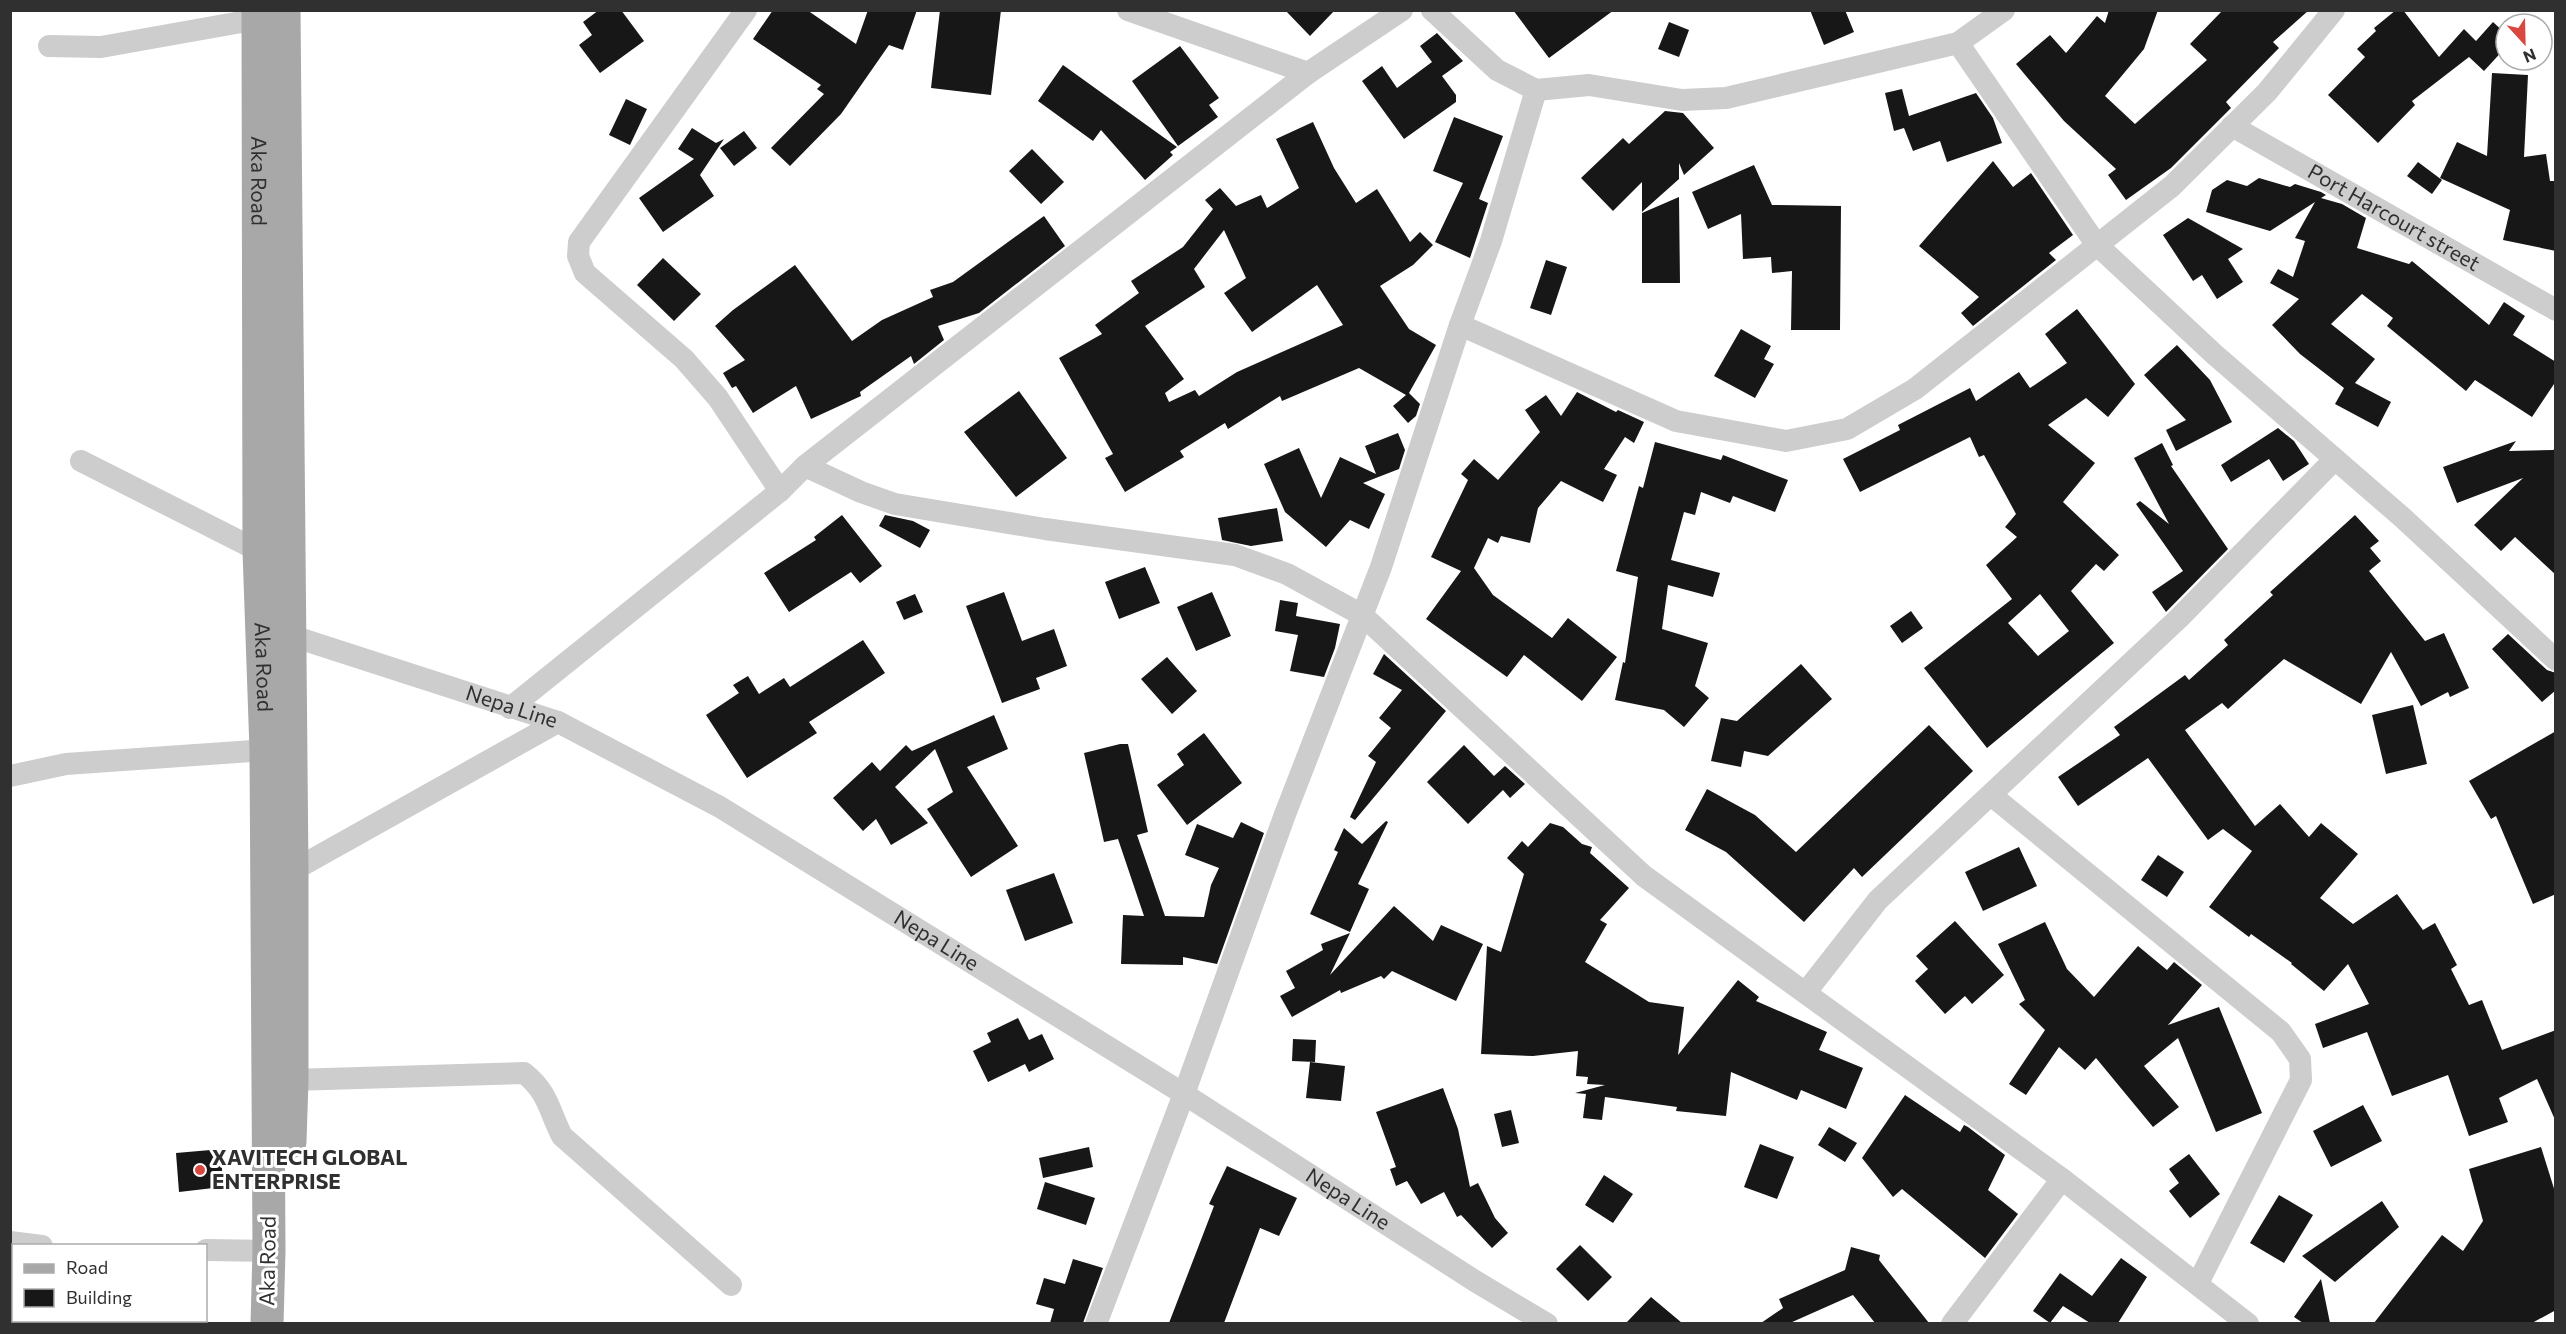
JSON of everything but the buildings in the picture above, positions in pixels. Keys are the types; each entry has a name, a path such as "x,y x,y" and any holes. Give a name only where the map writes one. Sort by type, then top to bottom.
{"main road":[{"name":"Aka Road","path":"266,14 259,551 266,750 269,1251 267,1323"},
{"name":"Aka Road","path":"266,14 289,635 292,871 289,1323"}],"street":[{"path":"746,10 579,242 578,256 585,273 684,359 718,398 780,491"},
{"path":"1128,10 1308,73"},
{"path":"510,708 780,491 805,466 1308,73 1402,10"},
{"path":"1431,10 1497,70 1536,90 1589,85 1682,100 1726,98 1958,43 2004,10"},
{"path":"1461,325 1676,421 1786,441 1847,429 1915,389 2172,186 2267,92 2334,10"},
{"path":"50,46 101,46 266,14"},
{"path":"1958,43 2096,244 2214,354 2403,518 2556,660"},
{"path":"1096,1323 1184,1094 1284,817 1384,556 1491,241 1536,90"},
{"name":"Port Harcourt street","path":"2232,126 2556,310"},
{"path":"1806,992 1878,900 2179,618 2335,459"},
{"path":"81,461 259,551"},
{"path":"805,466 861,492 895,504 1045,529 1235,555 1287,574 1362,615 1644,876 2062,1179 2248,1323"},
{"name":"Nepa Line","path":"289,635 558,722 720,807 1184,1094 1475,1281 1547,1323"},
{"path":"292,871 558,722"},
{"path":"10,776 66,764 266,750"},
{"path":"1991,795 2281,1032 2300,1059 2301,1080 2198,1283"},
{"path":"292,1080 524,1073 536,1082 554,1114 562,1136 731,1285"},
{"path":"1952,1323 2062,1179"},
{"path":"10,1242 31,1244"},
{"path":"207,1250 269,1251"}],"place":[{"name":"XAVITECH GLOBAL ENTERPRISE","path":"200,1170"}]}
